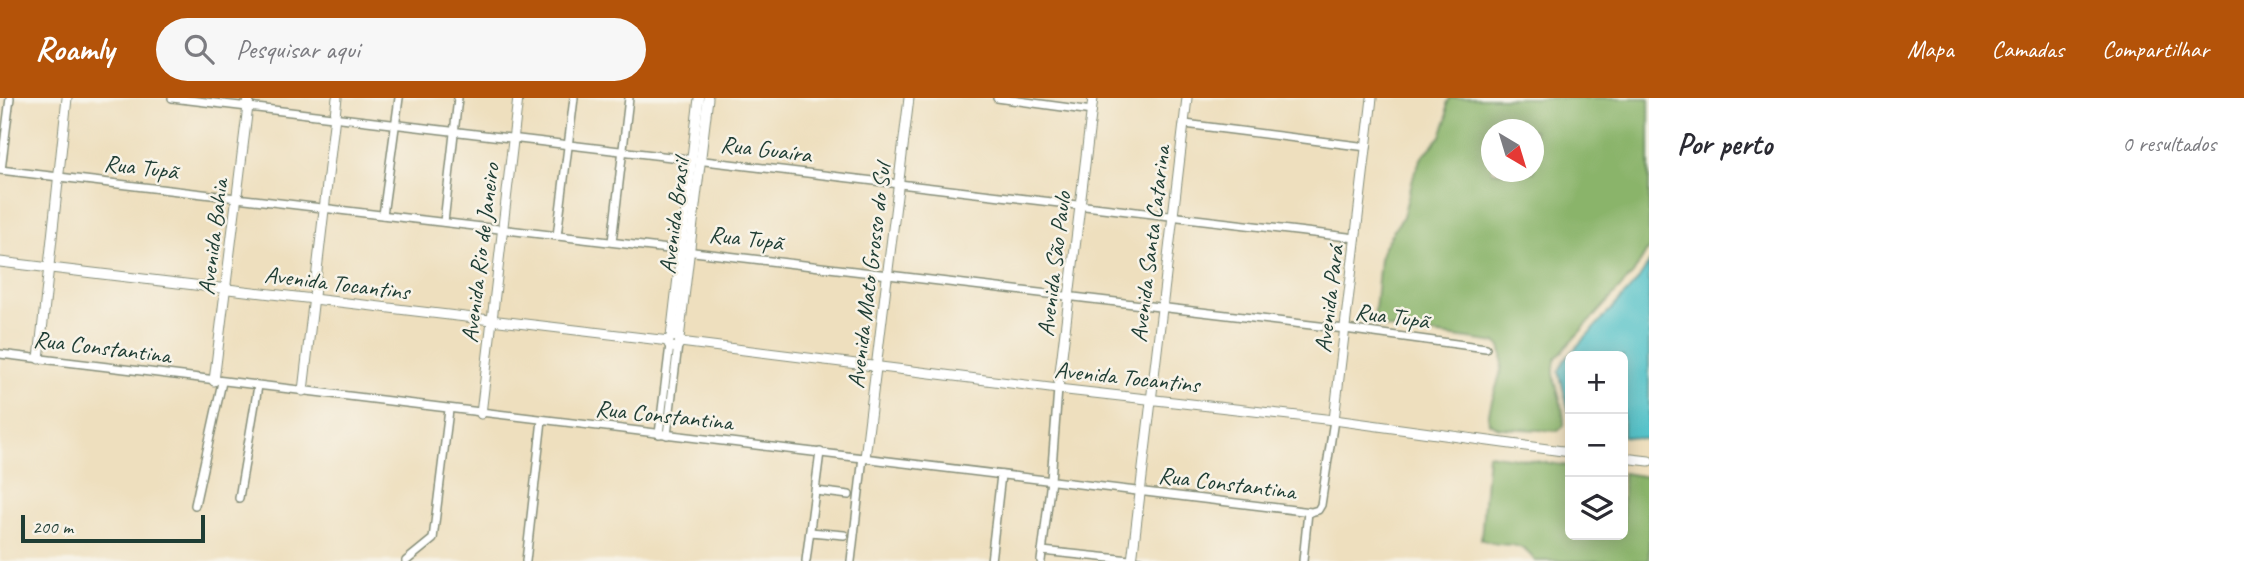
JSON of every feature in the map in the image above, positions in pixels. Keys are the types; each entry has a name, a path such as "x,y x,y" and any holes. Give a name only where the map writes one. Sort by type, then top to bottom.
{"street":[{"path":"1,170 10,98"},
{"path":"39,359 67,98"},
{"name":"Rua Guaíra","path":"172,98 249,103 335,117 1356,238"},
{"path":"303,391 337,98"},
{"path":"383,215 399,98"},
{"path":"444,222 458,98"},
{"name":"Avenida Rio de Janeiro","path":"481,414 518,98"},
{"path":"557,236 573,98"},
{"path":"612,242 629,98"},
{"name":"Avenida Brasil","path":"696,160 699,98"},
{"name":"Avenida Brasil","path":"663,434 696,160 708,98"},
{"name":"Avenida Mato Grosso do Sul","path":"864,458 878,365 909,98"},
{"path":"997,98 1092,111"},
{"name":"Avenida São Paulo","path":"1041,561 1058,389 1093,98"},
{"name":"Avenida Santa Catarina","path":"1134,561 1187,98"},
{"name":"Avenida Pará","path":"1321,505 1334,420 1372,98"},
{"name":"Avenida Bahia","path":"218,381 226,289 249,103"},
{"path":"1185,124 1367,146"},
{"name":"Rua Tupã","path":"1,170 1486,348"},
{"name":"Avenida Tocantins","path":"0,262 1334,420 1565,451"},
{"name":"Rua Constantina","path":"0,354 1308,512 1316,511 1321,505"},
{"path":"195,505 218,381"},
{"path":"239,498 258,386"},
{"path":"406,561 433,539 449,410"},
{"path":"526,561 542,420"},
{"path":"806,561 820,452"},
{"path":"850,561 864,458"},
{"path":"1628,459 1649,461"},
{"path":"991,561 1001,475"},
{"path":"816,491 849,495"},
{"path":"1303,561 1308,512"},
{"path":"810,532 844,535"},
{"path":"1042,551 1134,561"}],"green space":[{"path":"1450,98 1649,98 1649,247 1633,274 1556,358 1554,374 1564,417 1564,426 1558,431 1499,428 1489,423 1501,371 1501,351 1497,343 1381,327 1374,321 1380,259 1384,246 1403,216 1415,171 1422,157 1441,136 1447,119 1447,104"},
{"path":"1488,454 1565,465 1565,540 1628,540 1628,474 1649,477 1649,561 1535,561 1522,548 1481,539"}],"water":[{"path":"1649,263 1649,440 1628,437 1628,351 1572,351 1636,283"},
{"path":"1565,359 1565,396 1559,371"}]}
